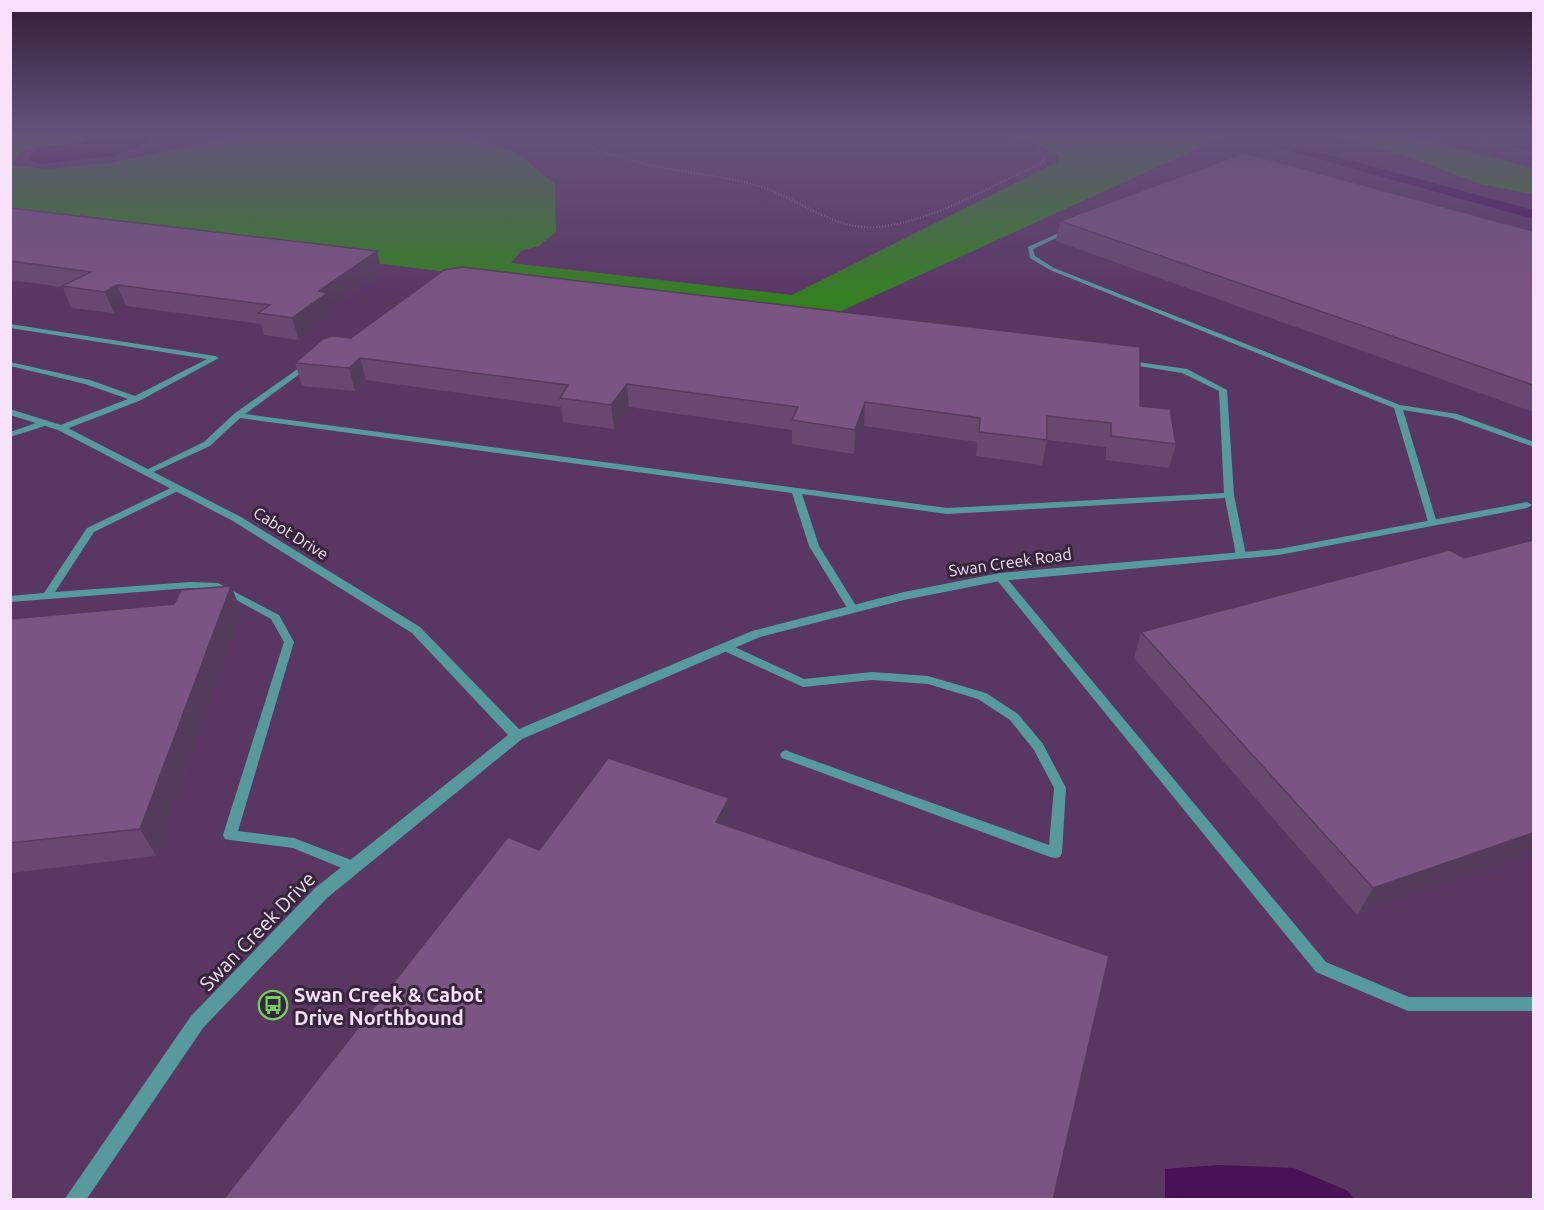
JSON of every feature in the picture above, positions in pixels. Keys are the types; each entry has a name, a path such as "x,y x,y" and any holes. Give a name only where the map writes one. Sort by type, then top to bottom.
{"street":[{"name":"Cabot Drive","path":"10,412 62,428 237,519 416,630 517,735"},
{"name":"Swan Creek Road","path":"517,735 756,634 904,596 1000,577 1279,552 1530,504"},
{"name":"Swan Creek Drive","path":"74,1200 197,1022 321,893 517,735"}],"lane":[{"path":"1082,224 1030,248 1032,257 1052,269 1398,407 1454,416 1533,445"},
{"path":"10,326 215,358 136,399 62,428"},
{"path":"1113,360 1184,371 1223,390 1229,495 1241,555"},
{"path":"146,472 207,444 238,414 306,365 315,361"},
{"path":"10,364 87,382 136,399"},
{"path":"1398,407 1432,523"},
{"path":"238,414 947,511 1229,495"},
{"path":"10,435 45,423"},
{"path":"47,596 90,530 177,488"},
{"path":"796,490 814,546 853,609"},
{"path":"1000,577 1321,967 1408,1004 1533,1004"},
{"path":"10,600 190,585 218,586 275,617 290,642 230,835 294,843 354,867"},
{"path":"726,646 803,683 872,676 928,680 982,696 1014,717 1020,724 1039,747 1060,788 1055,853 786,755"}],"path":[{"path":"769,189 834,222 861,227 885,226 913,218 981,189"}],"green space":[{"path":"11,189 555,189 556,232 539,246 521,251 511,263 792,295 1002,189 1108,189 828,317 11,220"},
{"path":"1509,189 1533,189 1533,194"}],"shaded area":[{"path":"1427,189 1457,189 1533,210 1533,219"},
{"path":"1219,1165 1294,1168 1348,1191 1354,1199 1165,1199 1165,1169"}],"building":[{"path":"1145,189 1379,189 1533,231 1533,385 1060,221"},
{"path":"10,208 377,251 319,291 327,293 292,318 258,313 270,305 117,285 105,292 62,286 91,272 10,261"},
{"path":"462,267 1140,347 1140,406 1170,409 1176,444 1111,436 1111,423 1047,416 1047,440 979,432 980,418 865,402 855,430 792,420 798,407 627,384 611,405 560,398 568,385 360,358 349,368 295,363 323,339 331,336 351,338 444,270"},
{"path":"1533,540 1533,833 1373,888 1141,632 1450,550 1464,558"},
{"path":"231,586 140,829 10,843 10,619 174,604 181,590"},
{"path":"608,758 729,798 716,822 1109,956 1053,1200 223,1200 508,837 539,850"}],"place":[{"name":"Swan Creek & Cabot Drive Northbound","path":"273,1005"}]}
